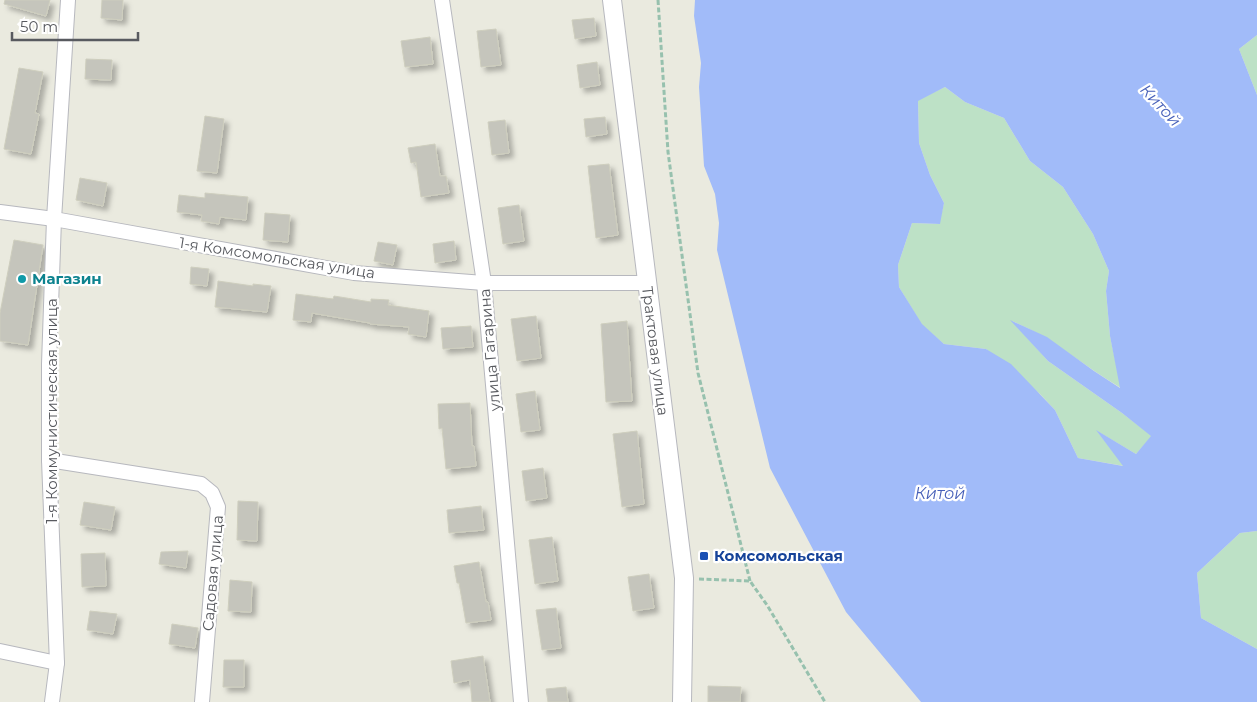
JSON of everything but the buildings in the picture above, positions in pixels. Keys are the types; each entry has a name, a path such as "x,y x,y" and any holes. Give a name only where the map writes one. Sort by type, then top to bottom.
{"street":[{"name":"1-я Коммунистическая улица","path":"52,702 57,663 49,460 49,364 54,219 68,0"},
{"name":"улица Гагарина","path":"442,0 484,282 521,702"},
{"name":"Трактовая улица","path":"612,0 684,578 682,702"},
{"name":"1-я Комсомольская улица","path":"0,212 54,219 354,273 484,282 647,283"},
{"name":"Садовая улица","path":"49,460 201,484 212,493 218,507 202,702"},
{"path":"0,651 57,663"}],"path":[{"path":"658,0 668,152 698,373 750,581 767,605 825,702"},
{"path":"684,578 750,581"}],"green space":[{"path":"1257,35 1257,95 1239,49"},
{"path":"945,87 965,102 1004,118 1030,161 1063,187 1093,234 1109,271 1106,291 1110,336 1121,388 1054,343 1012,321 1048,361 1152,436 1136,454 1097,431 1124,466 1078,458 1055,410 1040,394 986,349 944,344 922,325 899,287 898,265 912,223 939,224 944,203 930,175 919,143 918,100"},
{"path":"1257,531 1257,649 1201,618 1197,573 1240,533"}],"water":[{"name":"Китой","path":"695,0 1257,0 1257,35 1239,49 1257,95 1257,531 1240,533 1197,573 1201,618 1257,649 1257,702 921,702 846,612 770,468 717,250 719,223 715,194 704,166 699,87 701,63 694,16","holes":["945,87 965,102 1004,118 1030,161 1063,187 1093,234 1109,271 1106,291 1110,336 1120,388 1047,337 1010,320 1048,361 1122,413 1151,436 1136,454 1096,430 1123,466 1078,458 1055,410 1011,364 986,349 944,344 922,324 899,287 898,265 912,223 940,224 944,203 930,175 919,143 918,101"]}],"place":[{"name":"Магазин","path":"22,279"},
{"name":"Комсомольская","path":"704,556"}]}
